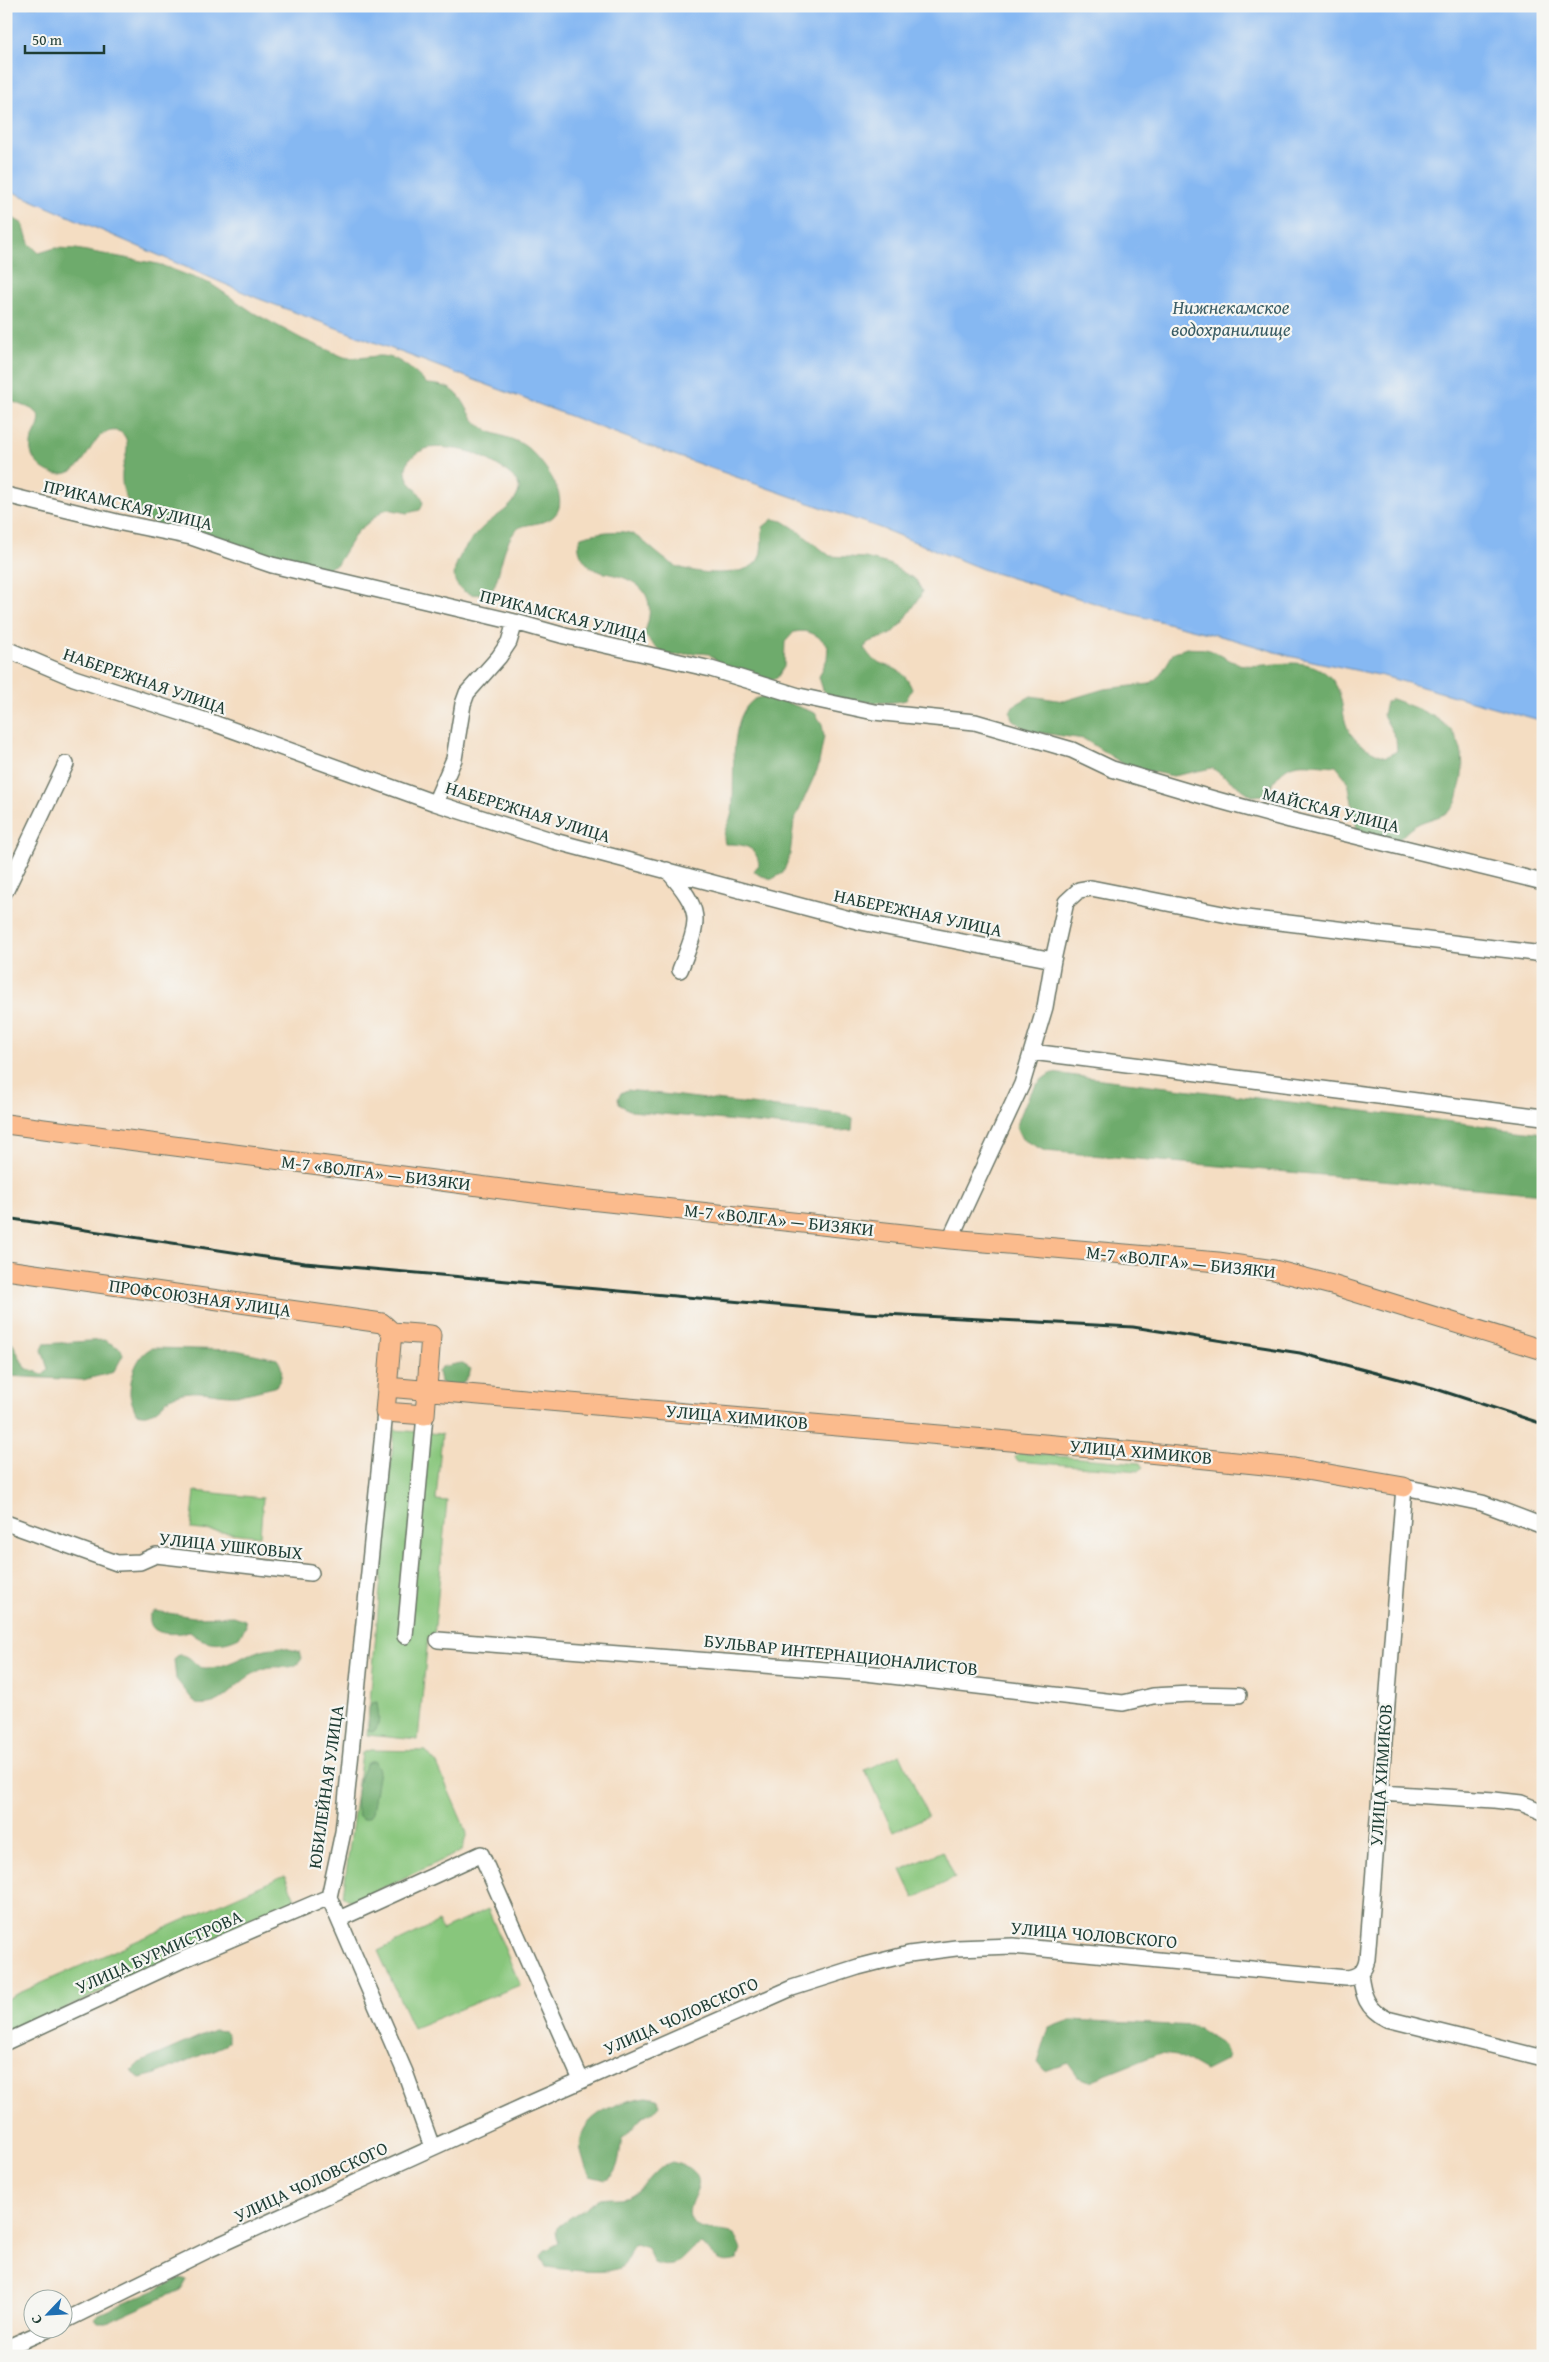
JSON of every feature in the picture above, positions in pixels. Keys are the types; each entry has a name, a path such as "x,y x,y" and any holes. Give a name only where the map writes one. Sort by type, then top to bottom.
{"main road":[{"name":"М-7 «ВОЛГА» — БИЗЯКИ","path":"6,1124 571,1198 950,1239 1218,1262 1274,1270 1332,1285 1543,1350"},
{"name":"ПРОФСОЮЗНАЯ УЛИЦА","path":"6,1270 382,1323 392,1332"},
{"path":"392,1332 431,1335 425,1415 385,1412 392,1332"},
{"name":"УЛИЦА ХИМИКОВ","path":"387,1387 1148,1453 1294,1468 1404,1487"}],"street":[{"name":"ПРИКАМСКАЯ УЛИЦА","path":"6,495 117,522 191,537 272,565 710,669 808,698 874,712 975,722 1072,750 1112,769"},
{"path":"435,803 454,759 463,704 467,694 499,657 509,642 515,622"},
{"name":"НАБЕРЕЖНАЯ УЛИЦА","path":"6,649 74,678 216,724 435,803 554,841 861,922 1053,960"},
{"path":"6,890 66,764"},
{"name":"МАЙСКАЯ УЛИЦА","path":"1112,769 1290,820 1543,882"},
{"path":"667,870 691,900 696,918 694,934 680,970"},
{"path":"950,1239 1022,1084 1045,1007 1066,902 1074,893 1084,888 1238,917 1543,954"},
{"path":"1032,1052 1543,1117"},
{"name":"ЮБИЛЕЙНАЯ УЛИЦА","path":"329,1897 343,1832 385,1412"},
{"path":"405,1636 425,1415"},
{"path":"1404,1487 1482,1503 1543,1526"},
{"name":"УЛИЦА ХИМИКОВ","path":"1360,1974 1367,1959 1404,1487"},
{"name":"УЛИЦА УШКОВЫХ","path":"6,1523 117,1564 140,1562 156,1555 311,1573"},
{"name":"БУЛЬВАР ИНТЕРНАЦИОНАЛИСТОВ","path":"438,1640 866,1673 993,1690 1123,1703 1153,1696 1190,1694 1239,1695"},
{"path":"1380,1793 1521,1803 1543,1812"},
{"path":"338,1919 481,1854 580,2080"},
{"path":"329,1897 405,2072 432,2147"},
{"name":"УЛИЦА БУРМИСТРОВА","path":"6,2042 182,1960 329,1897"},
{"name":"УЛИЦА ЧОЛОВСКОГО","path":"72,2317 210,2248 580,2080 792,1988 858,1967 910,1954 956,1948 1037,1947 1346,1978 1360,1974"},
{"path":"1360,1974 1366,2002 1377,2014 1387,2019 1543,2058"},
{"path":"6,2348 24,2340"}],"green space":[{"path":"6,214 23,224 29,243 39,253 55,248 76,249 158,264 211,284 254,313 302,339 344,357 380,356 394,359 412,370 427,384 451,389 463,401 472,416 486,430 516,441 525,446 539,459 557,489 560,499 559,508 550,519 516,530 507,544 493,589 475,595 459,587 455,579 458,561 469,542 487,524 509,507 519,490 515,479 509,473 474,453 436,447 423,450 409,459 406,468 407,477 422,500 423,504 420,510 407,513 388,509 382,511 357,532 337,564 326,569 165,528 147,520 133,509 124,493 122,473 127,452 127,442 122,433 109,431 102,434 78,467 72,471 58,474 48,471 38,465 31,450 32,440 40,419 39,416 31,409 11,401 9,388 6,386"},
{"path":"773,519 783,521 794,528 830,556 865,558 889,564 916,580 922,591 920,597 901,625 891,634 867,643 865,649 876,661 895,669 907,679 912,689 906,700 887,703 867,702 828,695 823,690 819,677 827,659 828,646 817,636 804,631 794,632 785,642 784,667 777,678 771,680 729,671 709,654 674,655 661,651 644,634 649,618 649,602 642,589 627,579 595,570 585,562 579,548 581,537 600,533 623,532 634,535 669,562 682,568 705,572 731,572 752,566 758,560 761,552 763,527"},
{"path":"1187,648 1206,649 1245,665 1296,663 1315,667 1324,672 1337,686 1347,727 1354,738 1367,748 1386,757 1397,751 1396,738 1383,715 1386,702 1392,699 1435,718 1455,736 1460,748 1463,763 1457,801 1451,810 1413,827 1395,843 1359,840 1348,781 1336,766 1293,765 1286,768 1280,774 1265,795 1252,796 1212,768 1173,776 1128,767 1084,739 1035,732 1022,727 1012,719 1010,712 1013,706 1031,696 1064,701 1104,689 1150,684 1161,674 1174,652"},
{"path":"770,696 815,713 822,724 824,736 818,768 794,821 790,855 783,873 772,879 759,875 754,871 759,864 755,853 751,849 737,844 725,844 724,839 732,812 734,753 739,723 744,710 752,701"},
{"path":"1052,1073 1543,1133 1543,1194 1045,1151 1022,1139 1016,1127 1033,1089"},
{"path":"627,1090 847,1115 853,1118 852,1130 839,1131 631,1111 620,1105 618,1099 621,1093"},
{"path":"6,1339 13,1344 25,1368 43,1374 48,1369 42,1350 44,1344 104,1340 121,1349 123,1355 114,1372 83,1380 6,1376"},
{"path":"152,1348 236,1350 277,1359 282,1370 281,1377 275,1387 234,1395 198,1392 179,1394 167,1400 154,1411 143,1414 136,1413 130,1395 131,1380 138,1361 142,1355"},
{"path":"461,1363 471,1369 465,1381 446,1386 440,1381 438,1372 441,1367"},
{"path":"394,1430 442,1434 436,1500 447,1501 434,1637 428,1637 418,1740 367,1735"},
{"path":"1019,1453 1140,1463 1143,1468 1139,1471 1017,1461 1015,1457"},
{"path":"195,1491 263,1498 260,1536 191,1529"},
{"path":"155,1611 194,1617 234,1616 245,1620 246,1626 239,1637 219,1643 201,1639 190,1632 170,1634 157,1631 150,1622 150,1615"},
{"path":"281,1647 300,1652 302,1658 293,1666 269,1667 259,1670 214,1703 196,1704 176,1679 174,1660 178,1655 187,1657 198,1666 212,1668 255,1652"},
{"path":"377,1702 378,1726 373,1732 368,1730 369,1707 372,1703"},
{"path":"370,1750 426,1751 437,1764 467,1833 462,1851 352,1902 343,1896 362,1753"},
{"path":"900,1754 928,1816 893,1832 865,1770"},
{"path":"374,1761 379,1770 372,1813 364,1819 359,1816 357,1810 357,1789 367,1763"},
{"path":"943,1851 955,1878 914,1898 901,1870"},
{"path":"285,1875 297,1904 6,2035 6,1999"},
{"path":"488,1909 520,1985 413,2028 378,1951 439,1922 442,1930"},
{"path":"1071,2020 1194,2026 1220,2042 1224,2046 1227,2056 1225,2061 1205,2071 1177,2055 1160,2053 1090,2081 1078,2077 1068,2063 1045,2071 1038,2063 1049,2028"},
{"path":"214,2030 225,2031 228,2035 228,2041 225,2045 156,2074 140,2078 131,2071 139,2063"},
{"path":"647,2097 658,2099 660,2105 641,2118 622,2139 614,2173 606,2180 590,2176 580,2147 584,2129 598,2114 607,2109 617,2104"},
{"path":"672,2162 689,2168 697,2175 698,2183 692,2200 690,2218 701,2228 734,2234 741,2250 737,2260 725,2262 713,2255 701,2244 675,2264 670,2266 663,2265 654,2263 647,2248 635,2244 624,2265 614,2270 584,2271 546,2267 541,2256 544,2251 559,2243 556,2232 559,2226 598,2200 631,2195 642,2187 656,2172"},
{"path":"181,2278 187,2280 182,2289 107,2323 98,2323 94,2318 97,2315"}],"water":[{"name":"Нижнекамское водохранилище","path":"6,6 1543,6 1543,721 1383,676 1289,656 1232,639 1131,614 985,570 880,528 660,450 257,298 6,189"}],"railway":[{"path":"6,1218 305,1263 865,1313 1133,1327 1300,1353 1433,1388 1543,1424"}]}
